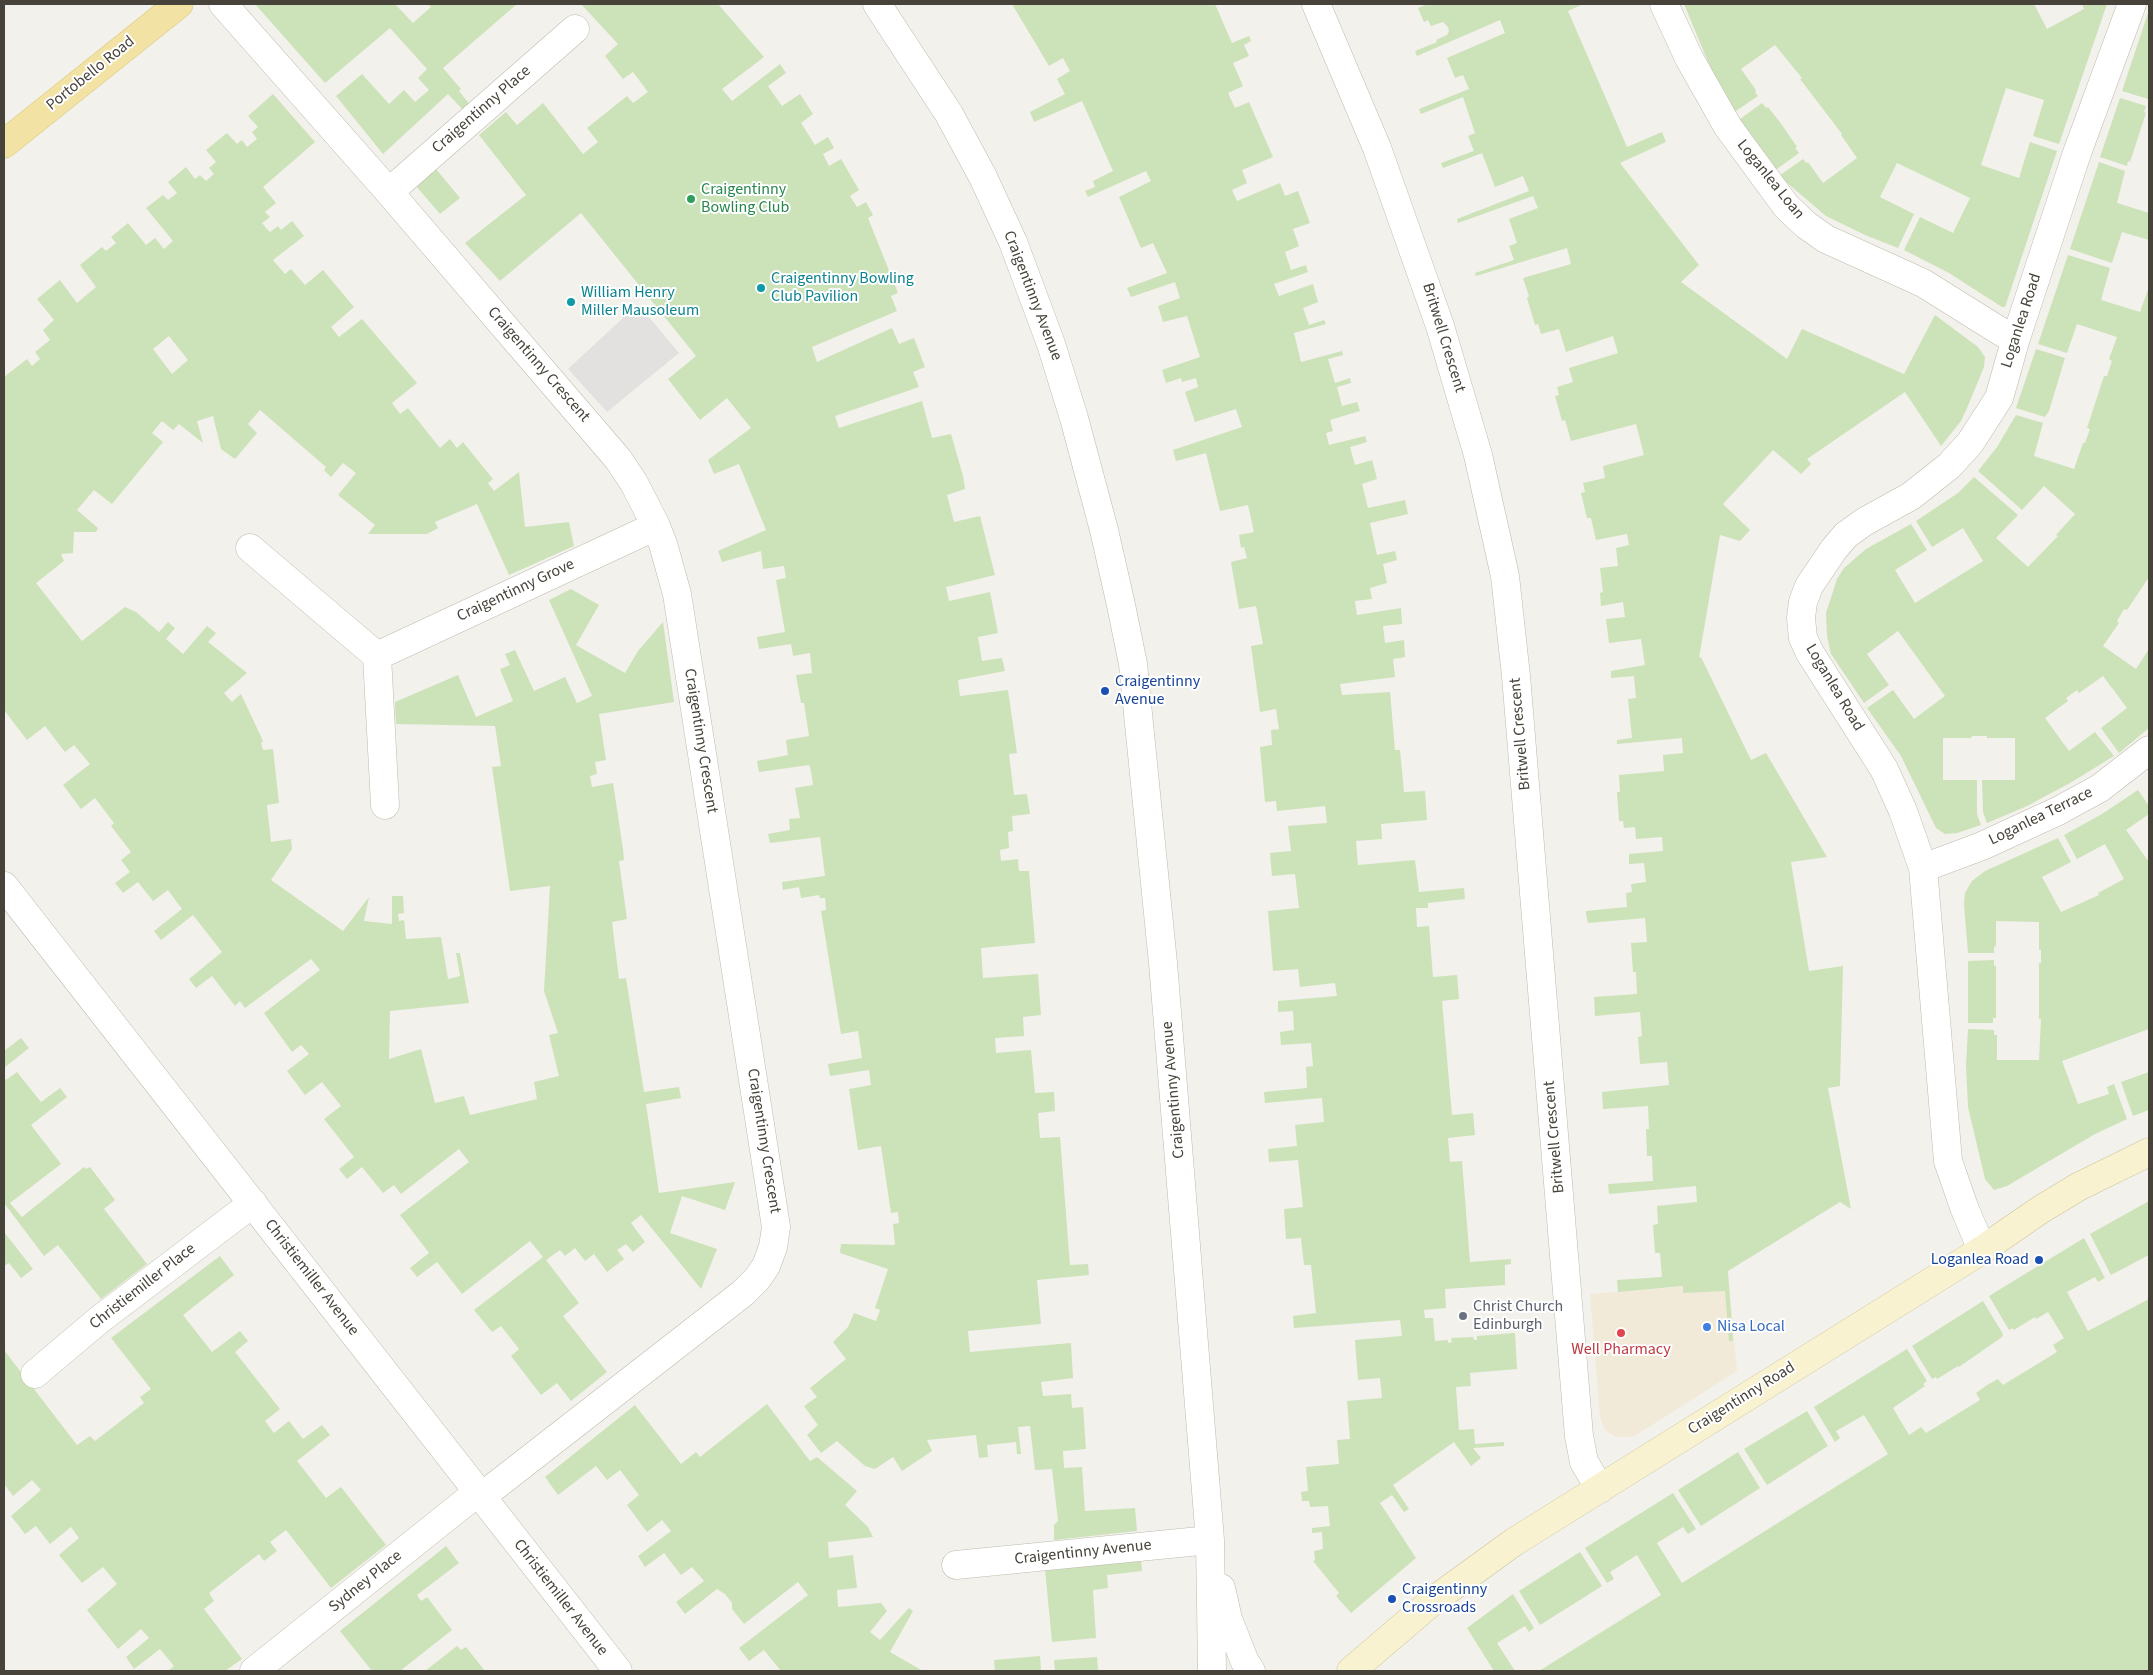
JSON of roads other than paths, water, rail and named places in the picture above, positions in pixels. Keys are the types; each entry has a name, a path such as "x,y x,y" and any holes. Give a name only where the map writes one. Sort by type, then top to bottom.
{"main road":[{"name":"Portobello Road","path":"4,144 179,4"}],"street":[{"name":"Craigentinny Crescent","path":"223,4 389,192 597,432 618,459 634,483 656,526 671,571 681,619 776,1227 773,1247 766,1266 757,1280 743,1293 480,1494"},
{"name":"Craigentinny Avenue","path":"877,4 950,114 984,178 1013,242 1063,381 1085,455 1114,567 1133,664 1152,843 1210,1540 1212,1671"},
{"name":"Britwell Crescent","path":"1316,4 1377,148 1440,326 1478,455 1505,576 1516,682 1579,1436 1584,1462 1600,1489"},
{"name":"Loganlea Loan","path":"1664,4 1689,58 1728,127 1786,206 1826,239 1923,283 2002,333 2016,338"},
{"name":"Loganlea Road","path":"1982,1250 1948,1161 1923,868 1903,811 1884,769 1810,653 1803,638 1801,618 1804,602 1820,567 1846,535 1864,522 1928,484 1949,466 1970,443 1999,398 2016,338 2077,153 2132,4"},
{"name":"Craigentinny Place","path":"389,192 575,29"},
{"name":"Craigentinny Grove","path":"377,656 656,526"},
{"path":"250,548 377,656 385,805"},
{"name":"Loganlea Terrace","path":"1923,868 1982,846 2050,815 2100,788 2149,750"},
{"name":"Christiemiller Avenue","path":"4,886 618,1671"},
{"name":"Craigentinny Road","path":"1351,1671 1414,1616 1514,1542 1982,1250 2040,1210 2078,1187 2149,1152"},
{"name":"Christiemiller Place","path":"35,1374 99,1320 253,1203"},
{"name":"Sydney Place","path":"254,1671 480,1494"},
{"name":"Craigentinny Avenue","path":"956,1565 1210,1540"},
{"name":"Craigentinny Avenue","path":"1210,1540 1228,1619 1245,1662 1251,1671"}],"place":[{"name":"Craigentinny Bowling Club","path":"691,199"},
{"name":"Craigentinny Bowling Club Pavilion","path":"761,288"},
{"name":"William Henry Miller Mausoleum","path":"571,302"},
{"name":"Craigentinny Avenue","path":"1105,691"},
{"name":"Loganlea Road","path":"2039,1260"},
{"name":"Christ Church Edinburgh","path":"1463,1316"},
{"name":"Nisa Local","path":"1707,1327"},
{"name":"Well Pharmacy","path":"1621,1333"},
{"name":"Craigentinny Crossroads","path":"1392,1599"}]}
